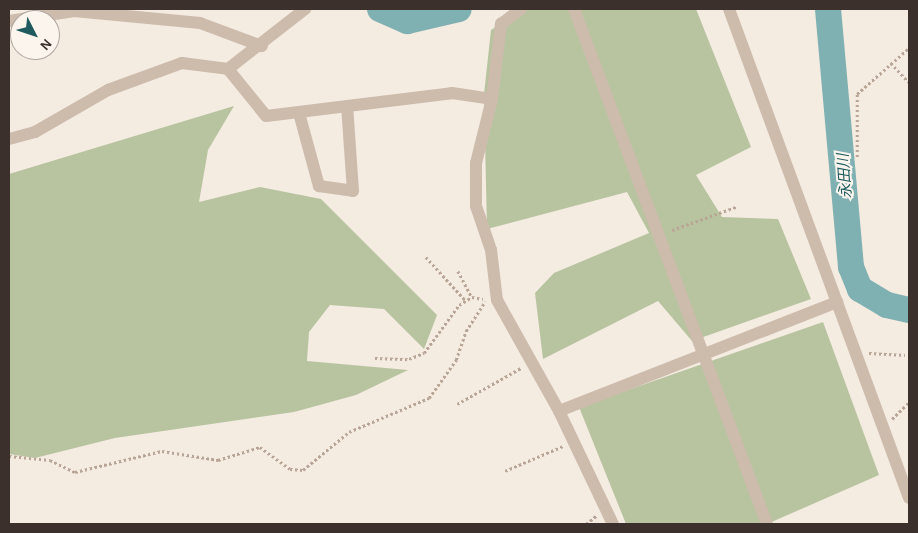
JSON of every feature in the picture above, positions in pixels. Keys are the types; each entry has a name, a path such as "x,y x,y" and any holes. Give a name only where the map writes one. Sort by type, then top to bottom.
{"street":[{"path":"9,139 35,132 108,90 182,64 228,69 262,46 305,9"},
{"path":"520,9 501,24 492,99 476,163 476,206 491,250 497,300 560,411 613,524"},
{"path":"574,9 703,358 767,524"},
{"path":"729,9 909,498"},
{"path":"9,22 74,11 171,20 200,23 262,46"},
{"path":"228,69 266,116 452,93 492,99"},
{"path":"299,113 319,186 352,192 347,106"},
{"path":"560,411 703,358 837,302"}],"path":[{"path":"857,156 857,94 909,48"},
{"path":"891,63 909,82"},
{"path":"658,235 736,206"},
{"path":"426,257 466,301"},
{"path":"458,271 472,297"},
{"path":"9,456 50,460 74,472 162,451 218,460 260,447 290,469 303,470 349,432 429,398 456,360 466,331 487,299 472,297 466,301 424,352 409,359 375,358"},
{"path":"855,351 904,356"},
{"path":"457,404 532,362"},
{"path":"883,428 909,402"},
{"path":"505,471 575,441"}],"green space":[{"path":"525,9 696,9 751,147 696,175 722,217 778,219 811,299 692,341 658,301 543,359 535,293 554,273 649,233 627,192 487,229 484,94 491,30"},
{"path":"234,106 208,150 199,202 260,187 321,199 437,315 424,349 384,309 330,305 309,332 307,361 408,370 356,395 294,412 115,438 35,458 9,454 9,174"},
{"path":"823,322 879,475 767,524 626,524 579,407"}],"waterway":[{"name":"永田川","path":"380,9 407,21 459,9"},
{"name":"永田川","path":"828,9 851,267 860,289 887,305 909,310"}]}
